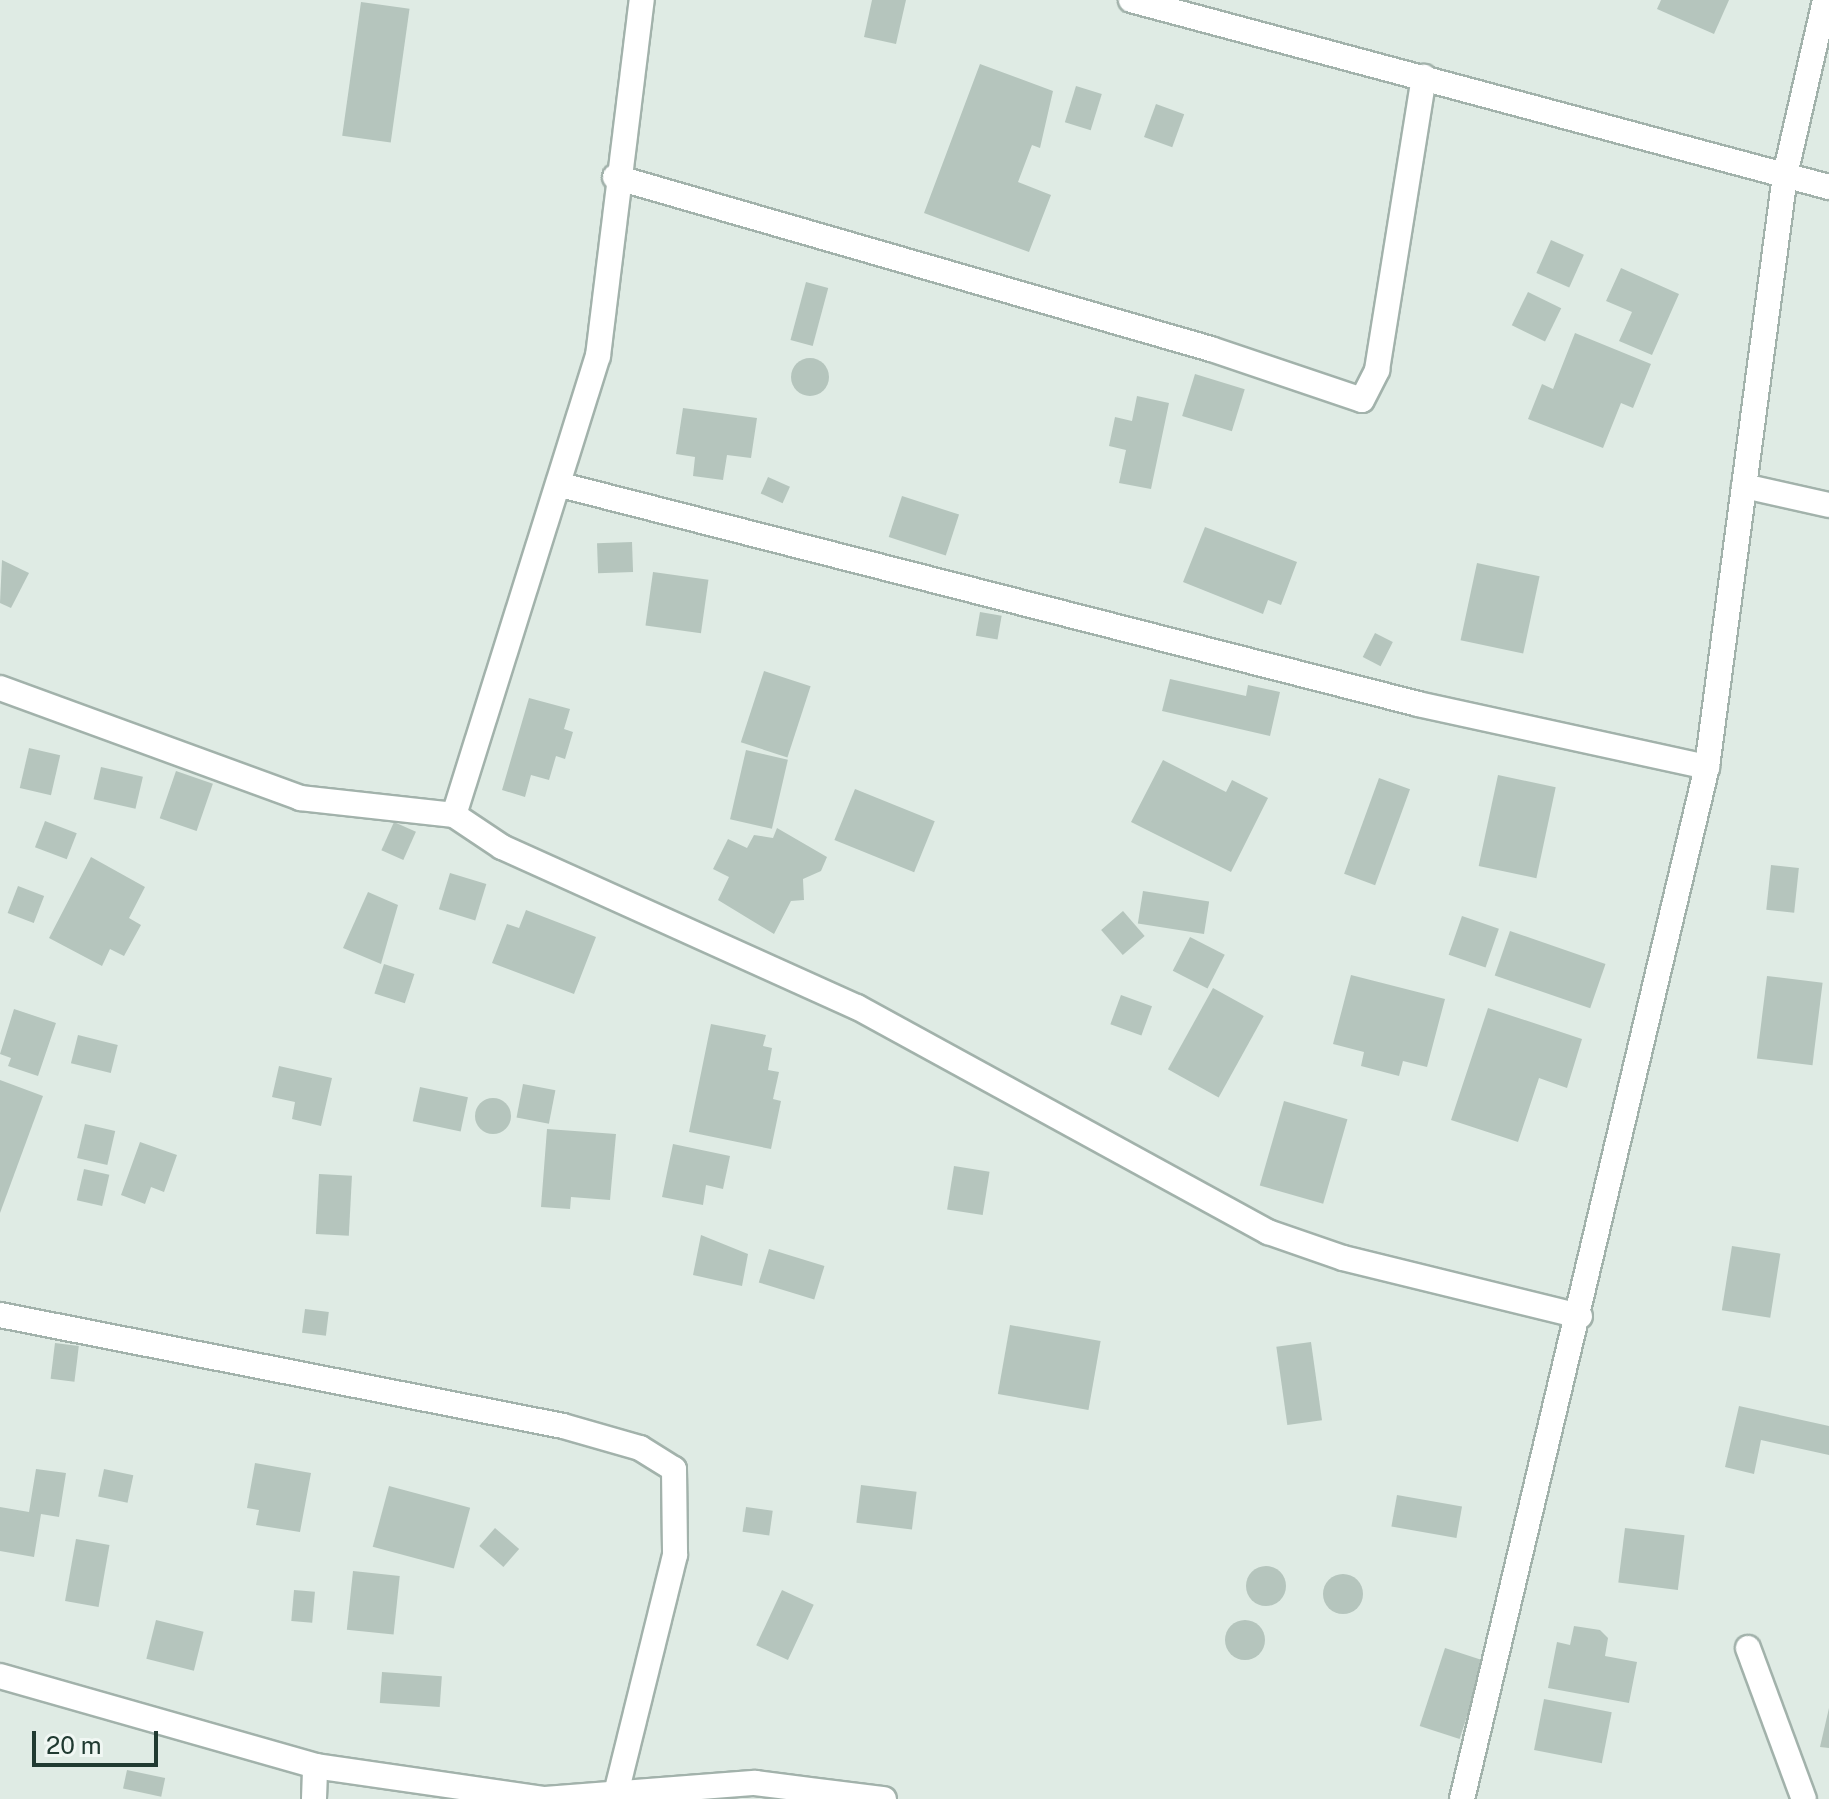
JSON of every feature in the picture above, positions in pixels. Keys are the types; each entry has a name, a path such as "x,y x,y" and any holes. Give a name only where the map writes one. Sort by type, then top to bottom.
{"street":[{"path":"454,815 561,485 598,356 615,177 642,0"},
{"path":"1131,0 1829,187"},
{"path":"1462,1799 1580,1316 1707,767 1785,175 1825,0"},
{"path":"615,177 1362,400 1377,370 1424,77"},
{"path":"561,485 1418,704 1707,767"},
{"path":"1744,486 1829,505"},
{"path":"0,688 300,798 454,815 502,847 857,1007 1268,1232 1343,1258 1580,1316"},
{"path":"0,1315 563,1426 640,1448 674,1469 675,1555 615,1797"},
{"path":"1748,1648 1804,1799"},
{"path":"0,1676 315,1766 545,1799 753,1791 884,1799"},
{"path":"314,1799 315,1766"}],"building":[{"path":"872,0 906,0 896,44 864,37"},
{"path":"1661,0 1729,0 1714,34 1657,9"},
{"path":"361,2 410,9 391,143 342,136"},
{"path":"980,64 1053,91 1040,148 1032,145 1018,182 1051,195 1029,252 924,213"},
{"path":"1076,86 1102,94 1091,130 1065,122"},
{"path":"1156,104 1184,114 1172,147 1144,137"},
{"path":"1551,240 1584,255 1569,288 1536,273"},
{"path":"1621,268 1679,294 1652,355 1619,341 1632,312 1606,301"},
{"path":"806,282 828,288 813,346 790,340"},
{"path":"1528,292 1561,308 1545,341 1512,325"},
{"path":"1575,333 1651,364 1633,408 1621,403 1603,448 1528,419 1542,384 1553,389"},
{"path":"810,358 824,363 829,377 824,391 810,396 796,391 791,377 796,363"},
{"path":"1195,374 1245,389 1232,431 1182,416"},
{"path":"1137,396 1169,403 1151,489 1119,483 1126,450 1109,446 1115,417 1132,421"},
{"path":"683,408 757,418 751,458 727,455 723,480 693,476 695,457 676,454"},
{"path":"768,477 790,487 783,503 761,493"},
{"path":"902,496 959,515 946,555 889,537"},
{"path":"1205,527 1297,562 1281,605 1268,600 1263,614 1183,582"},
{"path":"632,542 633,572 598,573 597,543"},
{"path":"2,560 29,573 11,608 0,603"},
{"path":"1477,563 1540,576 1523,654 1461,640"},
{"path":"653,572 708,580 701,633 645,625"},
{"path":"980,612 1002,616 997,639 976,636"},
{"path":"1375,633 1393,642 1381,666 1363,657"},
{"path":"764,671 811,686 787,757 741,742"},
{"path":"1170,679 1246,696 1248,685 1280,692 1270,736 1162,711"},
{"path":"529,698 570,709 564,729 573,732 565,759 556,756 549,780 531,775 525,797 502,790"},
{"path":"29,748 60,755 51,795 20,788"},
{"path":"746,750 788,760 772,829 730,819"},
{"path":"1163,760 1226,792 1232,780 1268,798 1231,872 1131,822"},
{"path":"101,767 143,777 135,809 94,799"},
{"path":"176,771 213,784 197,831 160,818"},
{"path":"1498,775 1556,787 1536,878 1479,866"},
{"path":"1379,778 1410,789 1375,885 1344,874"},
{"path":"855,789 935,821 914,872 834,840"},
{"path":"45,821 77,833 67,859 35,847"},
{"path":"394,822 416,832 403,860 381,850"},
{"path":"777,828 827,857 821,871 803,879 804,900 791,901 774,934 718,900 729,877 713,869 728,839 747,848 754,835 773,838"},
{"path":"91,857 145,887 129,918 141,925 124,956 110,949 102,966 49,938"},
{"path":"1771,865 1799,868 1794,913 1766,910"},
{"path":"450,873 486,884 475,920 439,909"},
{"path":"18,886 44,896 34,923 8,913"},
{"path":"1143,891 1209,901 1204,934 1138,924"},
{"path":"368,892 398,905 381,964 343,948"},
{"path":"526,910 596,937 574,994 492,963 507,924 519,928"},
{"path":"1123,911 1145,936 1123,955 1101,930"},
{"path":"1462,916 1499,929 1486,967 1449,955"},
{"path":"1510,931 1605,964 1590,1008 1495,975"},
{"path":"1190,937 1225,955 1207,989 1173,971"},
{"path":"384,964 414,974 405,1003 374,993"},
{"path":"1351,975 1445,999 1427,1067 1403,1061 1399,1076 1361,1066 1364,1052 1333,1044"},
{"path":"1767,976 1823,983 1812,1065 1757,1058"},
{"path":"1213,988 1264,1016 1219,1097 1168,1069"},
{"path":"1121,995 1152,1006 1141,1035 1110,1024"},
{"path":"1488,1008 1582,1039 1567,1088 1539,1078 1518,1142 1451,1120"},
{"path":"14,1009 56,1023 38,1076 8,1066 11,1058 0,1054"},
{"path":"711,1024 766,1035 763,1046 772,1048 768,1070 779,1072 773,1099 781,1101 771,1149 689,1132"},
{"path":"78,1035 118,1045 111,1073 71,1063"},
{"path":"279,1066 332,1078 321,1126 292,1119 295,1102 272,1097"},
{"path":"0,1080 43,1096 0,1213"},
{"path":"523,1084 555,1090 549,1124 517,1117"},
{"path":"420,1087 468,1097 461,1131 413,1121"},
{"path":"493,1098 506,1103 511,1116 506,1129 493,1134 480,1129 475,1116 480,1103"},
{"path":"1284,1101 1347,1119 1323,1204 1260,1186"},
{"path":"85,1124 115,1131 107,1165 77,1158"},
{"path":"547,1129 616,1134 610,1200 571,1197 570,1209 541,1207"},
{"path":"140,1142 177,1155 164,1192 151,1187 145,1204 121,1195"},
{"path":"673,1144 730,1156 723,1189 706,1185 703,1205 662,1197"},
{"path":"954,1166 990,1172 983,1215 947,1209"},
{"path":"84,1169 109,1175 102,1206 77,1200"},
{"path":"319,1174 352,1176 349,1236 316,1234"},
{"path":"701,1235 748,1254 742,1286 693,1275"},
{"path":"1732,1246 1780,1254 1770,1318 1722,1310"},
{"path":"769,1249 824,1266 814,1299 759,1282"},
{"path":"305,1309 329,1312 326,1336 302,1333"},
{"path":"1010,1325 1101,1341 1088,1410 998,1394"},
{"path":"1311,1342 1322,1420 1287,1425 1276,1347"},
{"path":"55,1343 79,1346 74,1382 51,1379"},
{"path":"1739,1406 1829,1426 1829,1455 1761,1440 1754,1474 1725,1467"},
{"path":"255,1463 311,1473 300,1532 256,1525 259,1510 247,1508"},
{"path":"36,1469 66,1473 59,1517 41,1514 34,1557 0,1551 0,1507 29,1512"},
{"path":"104,1469 133,1475 128,1503 98,1496"},
{"path":"861,1485 917,1492 912,1530 856,1523"},
{"path":"389,1486 470,1508 454,1569 373,1547"},
{"path":"1397,1495 1462,1506 1456,1538 1391,1527"},
{"path":"746,1507 773,1511 769,1536 743,1532"},
{"path":"495,1528 519,1549 503,1567 479,1546"},
{"path":"1625,1528 1685,1535 1678,1590 1618,1583"},
{"path":"76,1539 109,1545 99,1607 65,1601"},
{"path":"1266,1566 1280,1572 1286,1586 1280,1600 1266,1606 1252,1600 1246,1586 1252,1572"},
{"path":"353,1571 400,1576 394,1635 347,1630"},
{"path":"1343,1574 1357,1580 1363,1594 1357,1608 1343,1614 1329,1608 1323,1594 1329,1580"},
{"path":"294,1590 315,1592 312,1623 291,1621"},
{"path":"782,1590 814,1605 788,1660 756,1645"},
{"path":"156,1620 204,1632 194,1671 146,1659"},
{"path":"1245,1620 1259,1626 1265,1640 1259,1654 1245,1660 1231,1654 1225,1640 1231,1626"},
{"path":"1574,1626 1600,1630 1608,1638 1605,1656 1637,1662 1629,1703 1548,1688 1557,1642 1570,1645"},
{"path":"1445,1648 1485,1661 1460,1739 1420,1726"},
{"path":"382,1672 442,1676 440,1707 380,1703"},
{"path":"1544,1699 1612,1712 1602,1763 1534,1750"},
{"path":"1829,1708 1829,1748 1820,1747"},
{"path":"127,1770 165,1778 161,1797 123,1789"}]}
